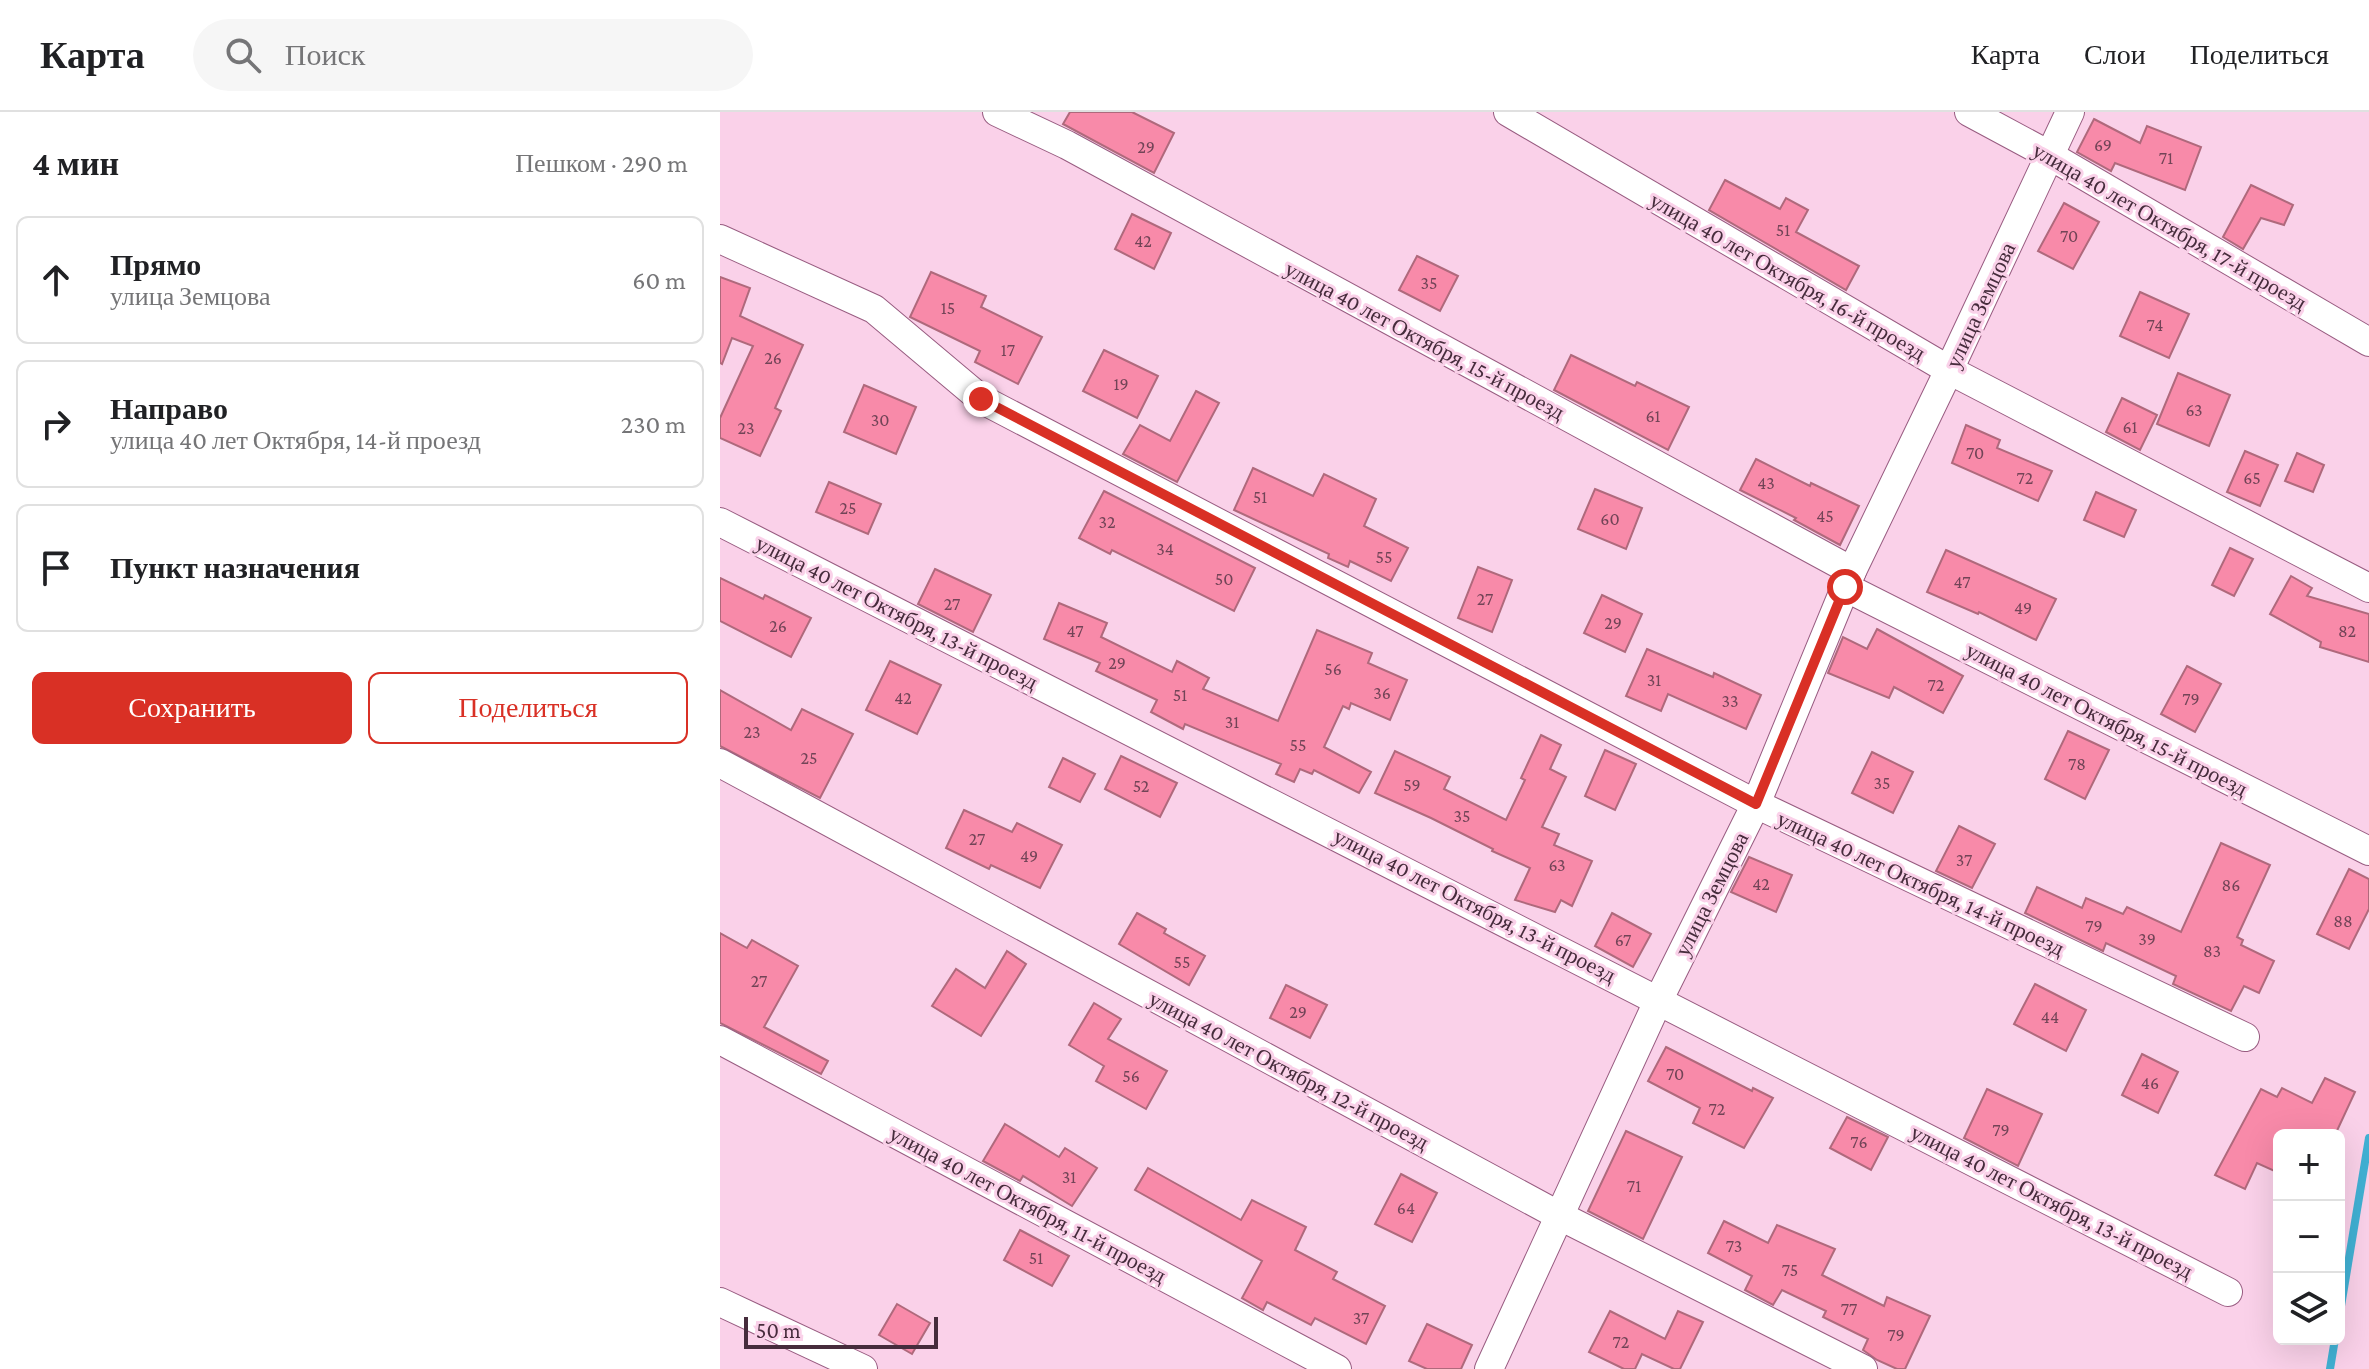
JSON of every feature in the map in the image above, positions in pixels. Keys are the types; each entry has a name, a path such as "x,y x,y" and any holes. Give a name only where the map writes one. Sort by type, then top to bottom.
{"street":[{"name":"улица 40 лет Октября, 15-й проезд","path":"997,112 1067,145 1848,579 2369,851"},
{"name":"улица 40 лет Октября, 16-й проезд","path":"1508,112 1949,370 2369,588"},
{"name":"улица 40 лет Октября, 17-й проезд","path":"1969,112 2049,155 2369,342"},
{"name":"улица Земцова","path":"1489,1369 1659,999 1756,804 1848,579 2070,112"},
{"name":"улица 40 лет Октября, 14-й проезд","path":"720,239 874,309 981,399 1756,804 2245,1037"},
{"name":"улица 40 лет Октября, 13-й проезд","path":"720,522 2228,1292"},
{"name":"улица 40 лет Октября, 12-й проезд","path":"720,763 1558,1215 1863,1369"},
{"name":"улица 40 лет Октября, 11-й проезд","path":"720,1040 1337,1369"},
{"path":"720,1302 863,1369"}],"building":[{"path":"1070,112 1132,112 1174,133 1154,173 1063,124"},
{"path":"2094,119 2140,143 2147,126 2201,147 2185,190 2115,163 2111,171 2077,152"},
{"path":"1725,180 1780,209 1786,198 1808,210 1796,232 1859,266 1846,290 1709,210"},
{"path":"2251,185 2293,205 2284,225 2261,218 2243,249 2223,237"},
{"path":"2064,203 2099,222 2073,269 2038,251"},
{"path":"1132,214 1171,233 1154,269 1115,249"},
{"path":"1417,256 1458,276 1440,311 1399,290"},
{"path":"931,272 986,296 981,307 1042,337 1018,384 975,362 980,351 910,317"},
{"path":"720,277 750,288 740,316 803,345 775,408 781,411 760,456 720,438 720,418 753,346 732,338 720,363"},
{"path":"2140,292 2189,314 2169,358 2120,336"},
{"path":"1104,350 1158,376 1137,418 1083,391"},
{"path":"1571,355 1635,386 1637,382 1689,407 1668,450 1554,390"},
{"path":"2178,373 2230,395 2209,446 2157,424"},
{"path":"864,385 916,407 896,454 844,432"},
{"path":"1196,391 1219,403 1177,482 1123,454 1140,425 1170,441"},
{"path":"2122,398 2157,415 2140,450 2106,432"},
{"path":"1966,425 2000,440 1997,448 2052,471 2038,501 1952,463"},
{"path":"2245,451 2278,465 2260,506 2227,492"},
{"path":"2297,453 2324,465 2313,492 2285,481"},
{"path":"1756,459 1859,506 1840,545 1794,520 1796,518 1740,490"},
{"path":"1253,468 1313,496 1324,474 1376,499 1364,526 1408,548 1391,581 1350,561 1348,567 1328,558 1329,554 1234,510"},
{"path":"829,482 881,504 868,534 816,512"},
{"path":"1595,489 1642,508 1626,549 1578,529"},
{"path":"1104,491 1255,568 1234,611 1112,550 1110,554 1079,538"},
{"path":"2096,492 2136,510 2124,537 2084,520"},
{"path":"2230,548 2253,559 2234,596 2212,585"},
{"path":"1946,550 2056,599 2036,640 1979,612 1927,592"},
{"path":"1478,567 1512,580 1492,632 1458,618"},
{"path":"935,569 991,595 973,632 918,604"},
{"path":"2291,576 2312,588 2307,596 2369,614 2369,662 2320,647 2321,642 2270,614"},
{"path":"720,578 763,599 765,595 811,618 791,657 720,621"},
{"path":"1602,595 1642,614 1625,652 1584,633"},
{"path":"1059,603 1107,623 1101,637 1172,672 1177,661 1209,678 1203,689 1278,721 1317,630 1372,653 1368,663 1407,680 1390,720 1351,703 1349,709 1343,706 1324,747 1371,772 1359,793 1314,770 1312,774 1300,769 1294,782 1276,774 1281,764 1185,724 1183,729 1151,712 1157,700 1096,671 1100,663 1044,639"},
{"path":"1877,629 1963,676 1943,713 1894,687 1889,698 1828,673 1843,637 1867,649"},
{"path":"1647,649 1713,677 1714,673 1761,695 1746,729 1668,694 1661,711 1626,696"},
{"path":"890,661 941,685 917,734 866,710"},
{"path":"2187,666 2221,684 2195,732 2161,714"},
{"path":"720,690 791,730 802,709 853,734 820,798 720,746"},
{"path":"2068,731 2109,750 2085,799 2045,779"},
{"path":"1541,735 1561,745 1550,769 1566,777 1542,827 1559,834 1554,845 1592,861 1572,906 1561,900 1555,912 1515,900 1530,868 1375,793 1395,751 1450,777 1444,789 1506,820"},
{"path":"1605,750 1636,764 1615,810 1585,796"},
{"path":"1872,752 1913,772 1893,813 1852,793"},
{"path":"1121,756 1177,783 1160,817 1105,789"},
{"path":"1063,758 1095,774 1080,802 1049,787"},
{"path":"964,810 1012,832 1017,823 1062,845 1040,888 991,865 989,869 946,848"},
{"path":"1959,826 1995,844 1972,888 1936,871"},
{"path":"2221,843 2270,865 2237,937 2243,940 2241,945 2274,961 2259,993 2244,986 2231,1011 2173,984 2176,976 2106,943 2103,951 2025,913 2037,887 2082,908 2086,898 2123,914 2127,907 2181,932"},
{"path":"1749,857 1792,875 1776,912 1731,892"},
{"path":"2349,869 2369,879 2369,909 2349,949 2317,934"},
{"path":"1137,913 1166,929 1164,933 1205,956 1189,985 1119,944"},
{"path":"1612,913 1651,934 1633,967 1595,946"},
{"path":"720,933 747,948 752,940 798,966 764,1027 828,1061 821,1074 720,1023"},
{"path":"1007,951 1026,964 981,1036 932,1006 956,969 985,988"},
{"path":"2035,984 2086,1010 2066,1051 2014,1024"},
{"path":"1286,985 1327,1005 1310,1038 1270,1018"},
{"path":"1094,1003 1121,1019 1108,1039 1167,1071 1146,1109 1096,1081 1104,1066 1069,1045"},
{"path":"1666,1047 1752,1091 1753,1088 1773,1098 1744,1148 1693,1123 1700,1108 1648,1081"},
{"path":"2142,1054 2178,1072 2158,1113 2122,1095"},
{"path":"2325,1078 2355,1092 2338,1129 2273,1129 2273,1170 2257,1163 2245,1189 2215,1175 2261,1089 2277,1097 2282,1088 2312,1103"},
{"path":"1987,1089 2042,1114 2018,1166 1964,1138"},
{"path":"1847,1117 1888,1137 1871,1170 1830,1148"},
{"path":"1005,1124 1059,1157 1065,1148 1097,1168 1072,1206 1023,1176 1020,1181 983,1161"},
{"path":"1626,1131 1682,1157 1643,1239 1588,1211"},
{"path":"1148,1168 1241,1220 1252,1200 1306,1227 1295,1250 1337,1272 1333,1279 1385,1306 1366,1344 1315,1318 1311,1325 1267,1302 1263,1310 1242,1298 1262,1261 1135,1190"},
{"path":"1401,1174 1437,1193 1412,1242 1375,1224"},
{"path":"1724,1221 1768,1243 1777,1225 1835,1249 1822,1275 1884,1306 1887,1297 1930,1316 1905,1369 1897,1369 1877,1360 1863,1350 1868,1339 1823,1317 1826,1311 1782,1290 1773,1305 1745,1290 1752,1276 1708,1253"},
{"path":"1020,1230 1069,1256 1052,1286 1004,1260"},
{"path":"897,1304 930,1323 912,1354 879,1335"},
{"path":"1610,1311 1665,1339 1678,1311 1703,1322 1680,1369 1642,1354 1635,1369 1624,1369 1589,1352"},
{"path":"1427,1324 1472,1345 1461,1369 1427,1369 1409,1361"}],"waterway":[{"path":"2345,1282 2369,1138"},
{"path":"2330,1369 2334,1345"}],"route":[{"path":"981,399 1756,804 1845,587"}]}
